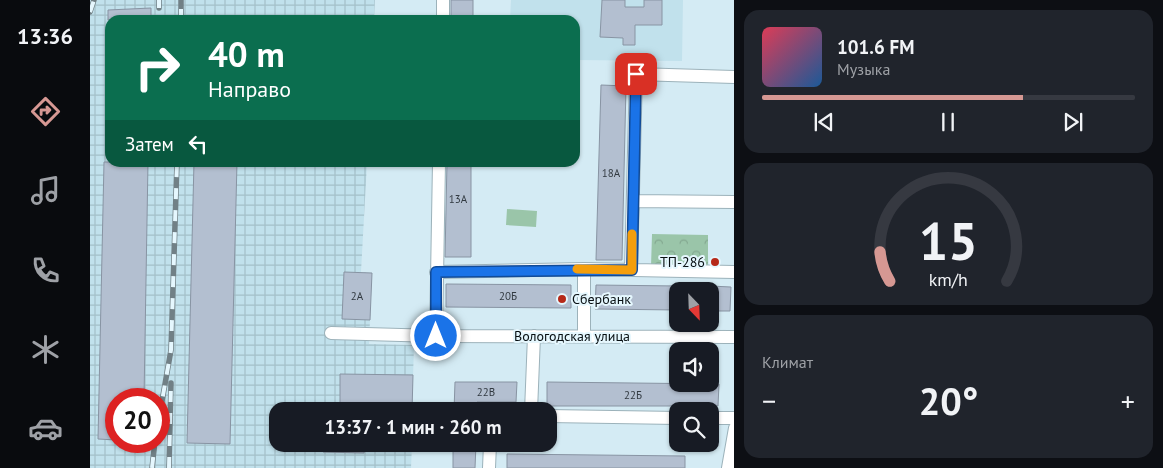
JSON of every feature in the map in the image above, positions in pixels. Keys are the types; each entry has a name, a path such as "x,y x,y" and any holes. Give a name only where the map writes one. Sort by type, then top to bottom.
{"street":[{"path":"443,0 443,15"},
{"path":"632,270 636,74 734,77"},
{"path":"436,336 439,167"},
{"path":"633,200 734,202"},
{"path":"436,272 584,269 734,272"},
{"path":"584,269 584,335"},
{"name":"Вологодская улица","path":"331,333 409,336 584,335 734,337"},
{"path":"531,402 534,336"},
{"path":"557,416 669,418"},
{"path":"719,418 734,418"},
{"path":"728,468 734,428"},
{"path":"489,468 490,452"}],"shaded area":[{"path":"90,0 375,0 374,15 105,15 105,167 367,167 361,272 372,273 369,344 414,345 412,402 269,402 269,452 412,452 411,468 90,468"},
{"path":"511,0 683,0 682,61 580,60 580,15 510,15"}],"green space":[{"path":"507,209 537,211 536,227 506,225"},
{"path":"652,234 708,235 708,266 651,266"}],"building":[{"path":"451,0 473,0 473,15 451,15"},
{"path":"602,0 625,0 625,7 644,7 644,0 662,0 662,25 635,25 635,45 623,45 623,38 600,37"},
{"path":"151,8 151,15 108,15 108,10"},
{"path":"601,85 626,86 622,260 596,260"},
{"path":"104,162 105,167 148,167 144,388 105,388 105,439 98,439"},
{"path":"194,167 237,167 230,444 187,443"},
{"path":"447,167 471,167 471,257 445,257"},
{"path":"344,272 372,273 370,320 342,319"},
{"path":"446,284 571,285 571,308 446,307"},
{"path":"596,285 669,286 669,310 595,309"},
{"path":"719,286 731,287 730,311 719,311"},
{"path":"340,374 413,375 412,402 340,402"},
{"path":"455,382 517,382 516,402 454,402"},
{"path":"547,382 669,383 669,392 719,392 718,402 669,402 669,406 557,406 557,402 547,402"},
{"path":"323,452 364,452 364,453"},
{"path":"453,452 476,452 475,468 453,468"},
{"path":"507,454 685,456 685,468 507,468"}],"railway":[{"path":"90,12 94,0"},
{"path":"159,0 159,8"},
{"path":"181,0 181,15"},
{"path":"164,388 171,350 177,167"},
{"path":"169,468 171,383"},
{"path":"152,468 154,453"}],"slow traffic":[{"path":"577,269 632,270 632,234"}],"place":[{"name":"ТП-286","path":"715,262"},
{"name":"Сбербанк","path":"562,299"}],"route":[{"path":"436,336 436,272 632,270 636,74"}]}
